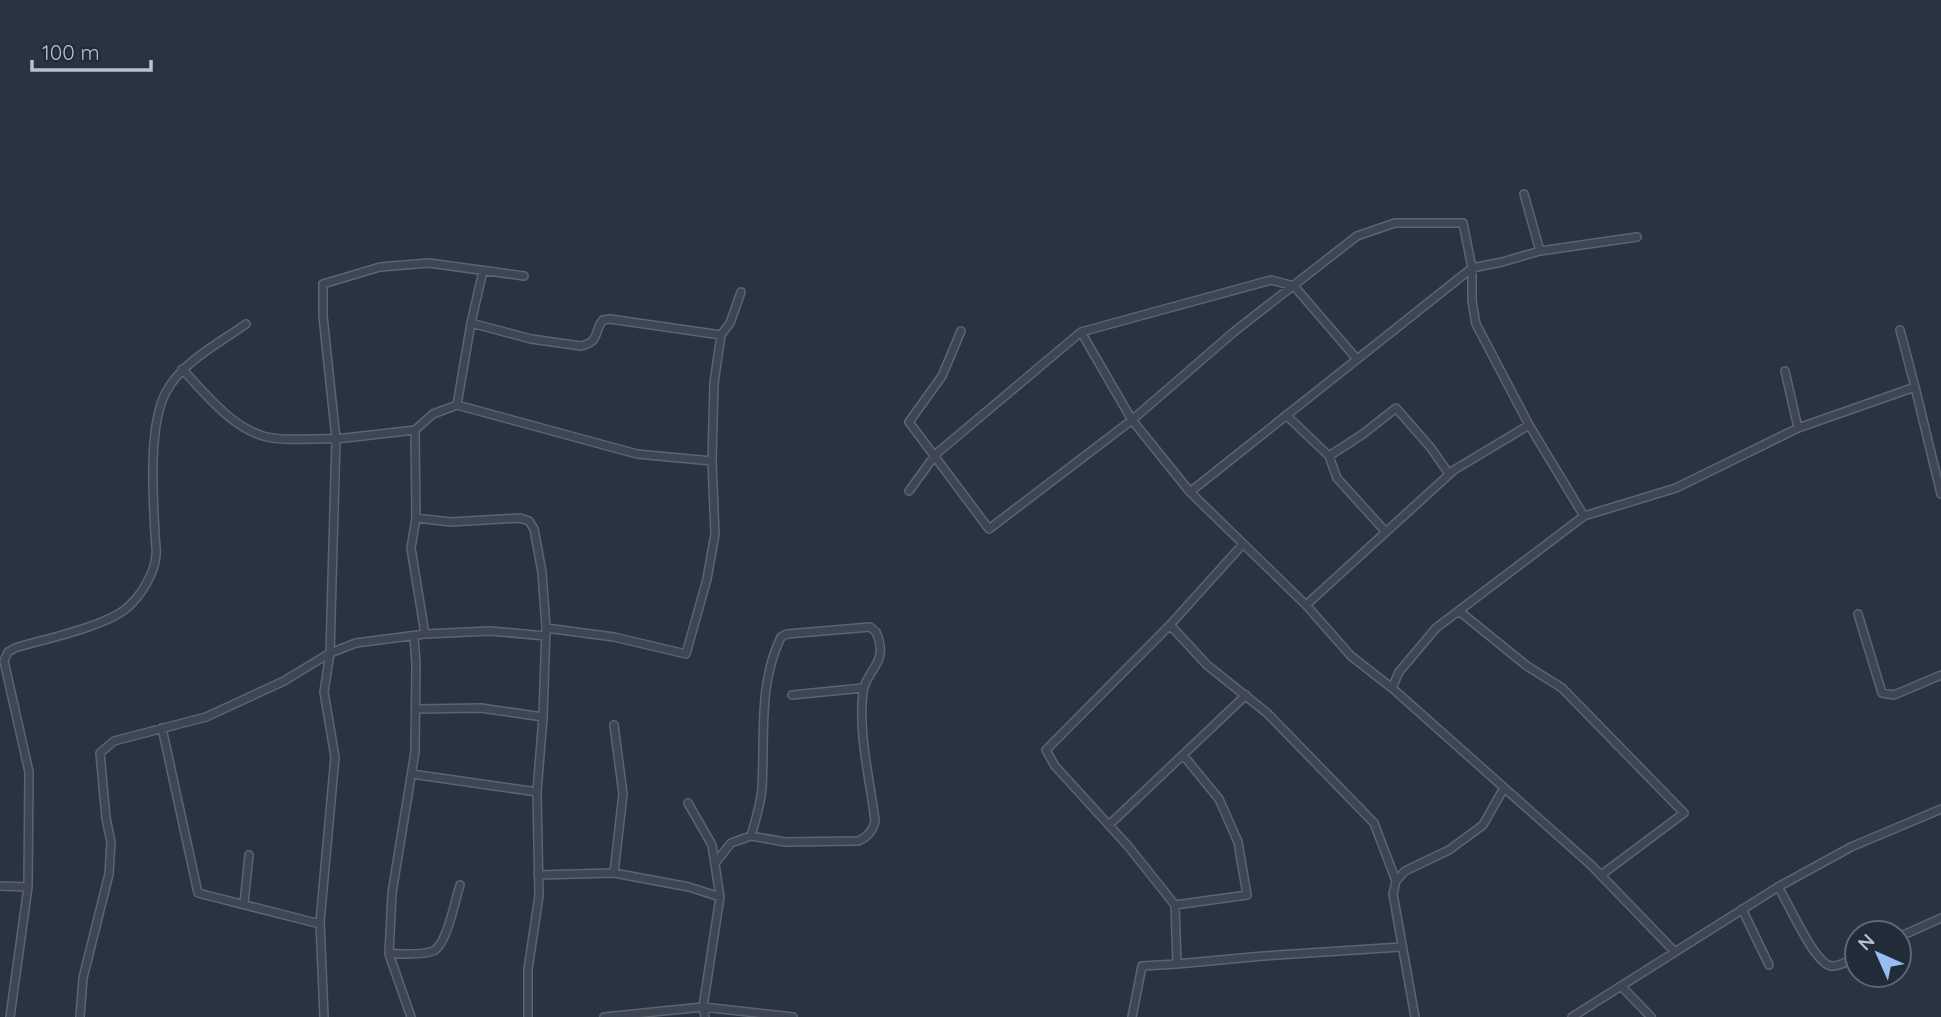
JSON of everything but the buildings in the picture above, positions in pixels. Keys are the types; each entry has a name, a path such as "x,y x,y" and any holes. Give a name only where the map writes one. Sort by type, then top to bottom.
{"street":[{"path":"1524,194 1540,251"},
{"path":"961,331 942,376 909,422 936,454 989,529 1132,420 1235,331 1357,236 1395,223 1463,223 1472,268 1472,301 1476,324 1529,425 1584,516"},
{"path":"1190,492 1472,268 1540,251 1637,237"},
{"path":"324,1017 320,924 335,757 324,692 330,653 335,439 323,316 323,284 380,267 429,263 524,276"},
{"path":"457,405 483,271"},
{"path":"909,491 936,454 1082,332 1271,280 1294,286 1356,358"},
{"path":"80,1017 83,978 109,874 111,842 100,753 114,741 205,717 284,681 330,653 356,643 425,634 546,632 614,637 686,653 707,579 715,534 712,461 714,383 721,335 730,323 741,292"},
{"path":"471,323 531,339 581,346 596,339 603,320 721,335"},
{"path":"10,1017 28,887 29,772 5,660 8,652 15,648 107,620 128,608 148,579 156,556 154,446 158,412 166,392 182,369 246,324"},
{"path":"1900,330 1941,494"},
{"path":"1082,332 1132,420 1190,492 1306,605 1351,656 1392,688 1601,875 1674,951"},
{"path":"182,369 219,408 263,436 335,439 415,430 433,414 457,405 638,454 712,461"},
{"path":"1785,371 1798,428"},
{"path":"1392,688 1399,672 1436,628 1584,516 1676,488 1798,428 1915,387"},
{"path":"1329,456 1396,408 1431,448 1449,474"},
{"path":"1286,415 1329,456 1337,478 1385,531"},
{"path":"1306,605 1449,474 1529,425"},
{"path":"415,430 416,518 411,548 425,634"},
{"path":"416,518 451,522 520,518 529,521 534,529 542,572 546,632 537,792 539,896 528,970 528,1017"},
{"path":"1177,964 1175,905 1046,753 1047,747 1170,625 1243,544"},
{"path":"1459,611 1527,666 1562,688 1684,813 1601,875"},
{"path":"1858,614 1882,693 1894,695 1941,675"},
{"path":"1170,625 1208,665 1267,713 1302,752 1374,822 1396,881"},
{"path":"716,862 736,840 751,836 785,842 859,841 869,834 875,821 863,732 863,688 879,661 879,638 872,628 788,634 781,637 769,668 762,721 762,790 751,836"},
{"path":"411,1017 389,954 392,893 412,774 416,709 414,637"},
{"path":"792,695 863,688"},
{"path":"1109,825 1246,695"},
{"path":"416,709 481,708 543,717"},
{"path":"614,725 622,794 614,873"},
{"path":"162,728 198,893 320,924"},
{"path":"1175,905 1247,895 1238,842 1220,799 1182,755"},
{"path":"412,774 537,792"},
{"path":"1415,1017 1393,894 1396,881 1405,871 1449,850 1483,825 1504,788"},
{"path":"688,803 708,836 716,862 720,897 703,1007 705,1017"},
{"path":"1572,1017 1778,887 1851,846 1941,809"},
{"path":"244,903 249,855"},
{"path":"538,875 614,873 690,887 720,897"},
{"path":"0,886 28,887"},
{"path":"389,954 428,952 436,949 444,937 460,886"},
{"path":"1778,887 1813,950 1824,963 1836,966 1843,963"},
{"path":"1742,909 1769,965"},
{"path":"1913,931 1941,918"},
{"path":"1132,1017 1142,967 1401,947"},
{"path":"1622,987 1651,1017"},
{"path":"604,1017 703,1007 793,1017"}]}
